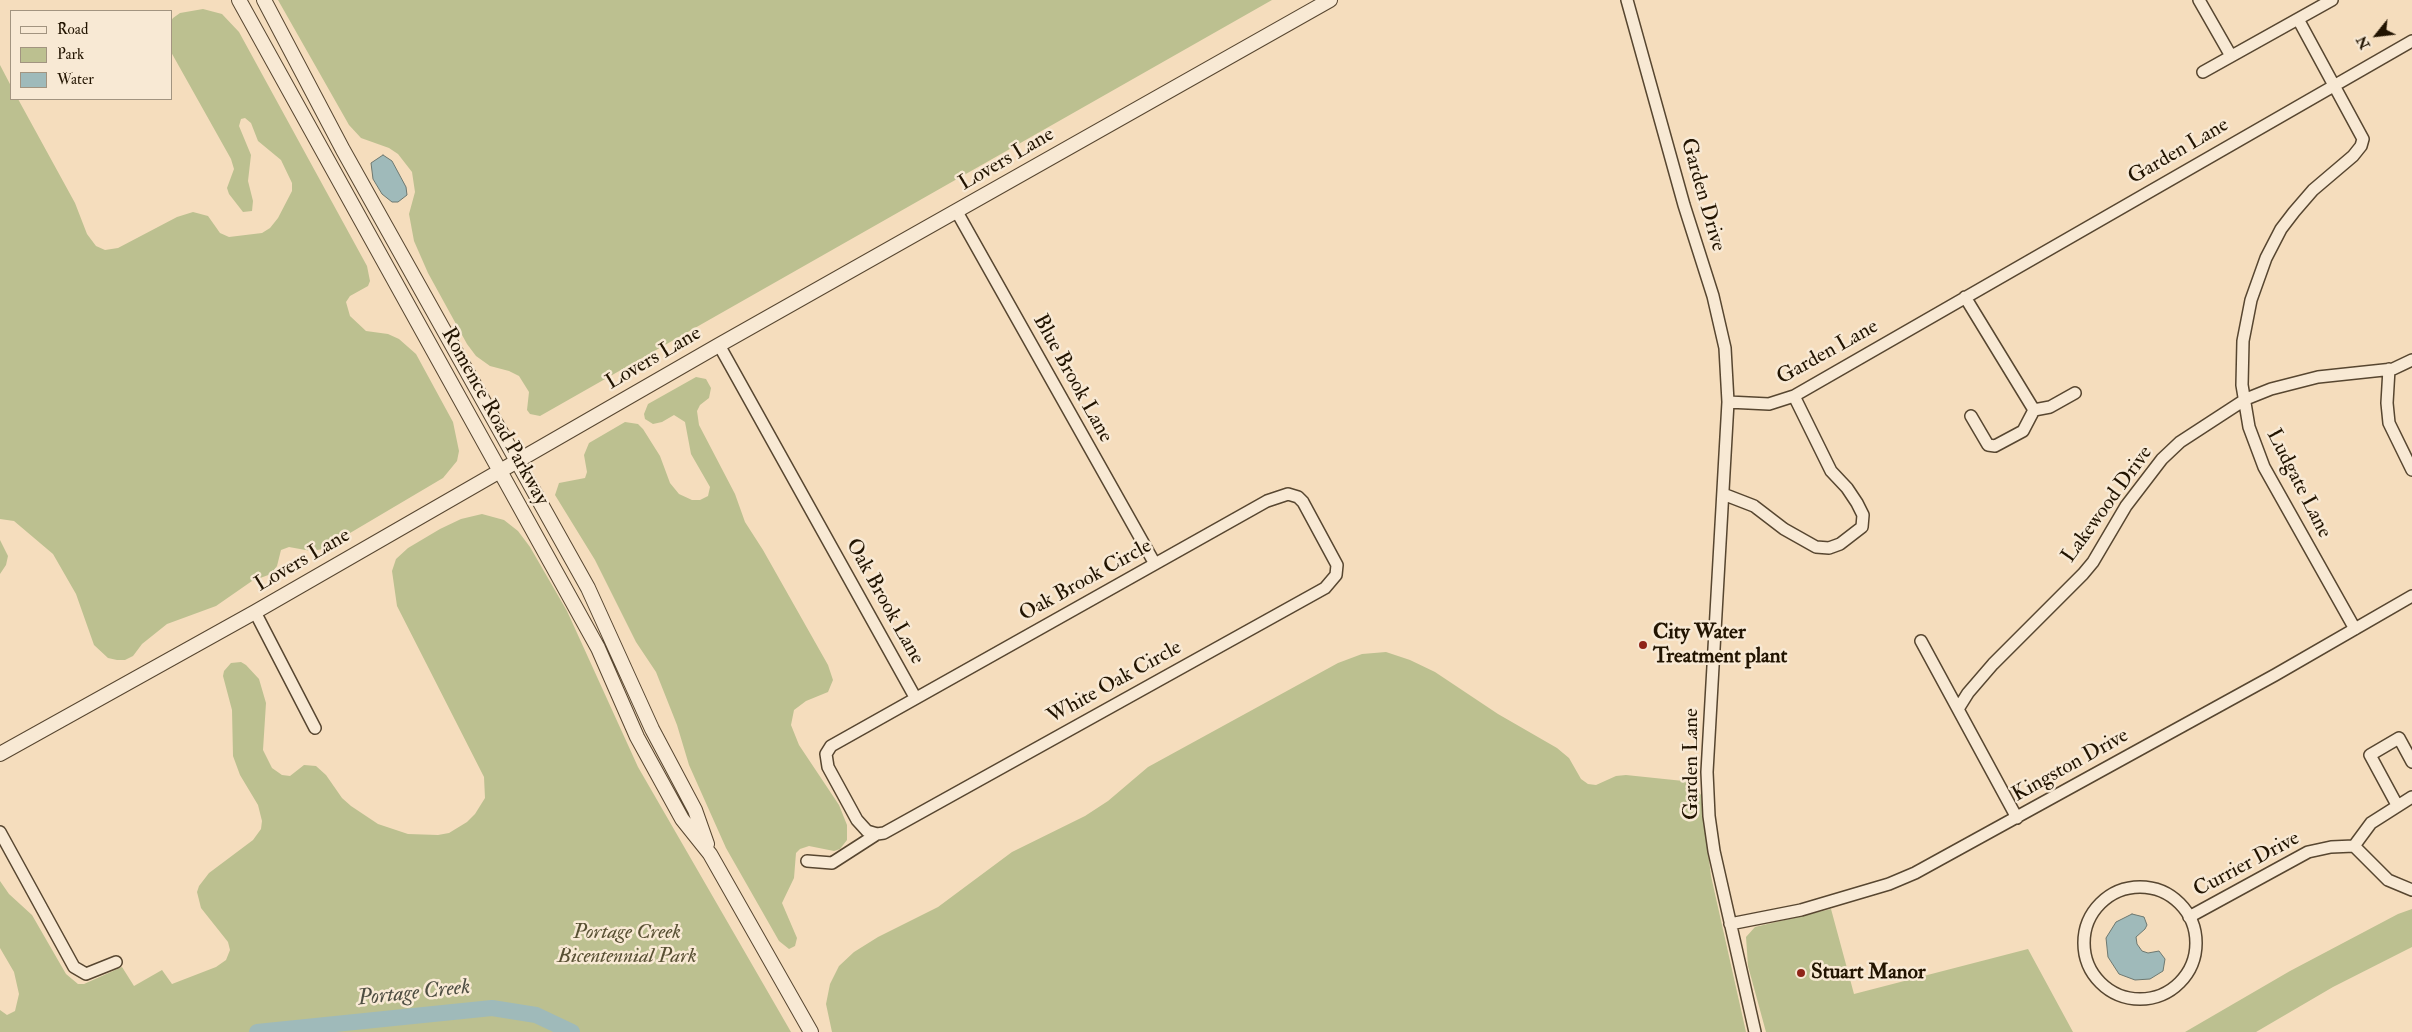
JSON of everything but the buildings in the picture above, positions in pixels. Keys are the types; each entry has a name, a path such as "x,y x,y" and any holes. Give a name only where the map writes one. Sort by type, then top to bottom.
{"street":[{"name":"Romence Road Parkway","path":"239,0 598,648 637,738 682,819 710,854 811,1032"},
{"name":"Romence Road Parkway","path":"264,0 343,150 518,461 601,615 652,729 695,810 710,854"},
{"name":"Lovers Lane","path":"0,754 254,612 719,345 1330,0"},
{"name":"Garden Drive","path":"1627,0 1684,205 1712,296 1725,348 1728,402"},
{"path":"2199,0 2231,56"},
{"path":"2204,72 2332,0"},
{"path":"2298,19 2334,84"},
{"name":"Garden Lane","path":"1755,1032 1714,851 1709,816 1707,772 1728,402 1769,404 1794,396 2334,84 2412,41"},
{"name":"Ludgate Lane","path":"2334,84 2362,136 2362,146 2354,156 2313,190 2281,229 2266,258 2251,300 2243,341 2242,374 2249,427 2264,467 2355,629"},
{"name":"Blue Brook Lane","path":"957,212 1155,564"},
{"path":"1965,297 2034,410"},
{"name":"Oak Brook Lane","path":"719,345 915,697 834,744 826,754 828,767 858,820 867,831 878,834"},
{"name":"Lakewood Drive","path":"1958,709 1968,693 1993,664 2088,568 2126,506 2162,459 2180,442 2246,399 2292,382 2389,369 2412,360"},
{"path":"2389,369 2387,403 2390,423 2412,470"},
{"path":"1972,416 1988,445 1995,446 2022,431 2034,410 2050,407 2074,393"},
{"path":"1723,494 1754,506 1784,529 1816,547 1829,548 1840,544 1862,527 1863,515 1857,503 1847,488 1831,471 1794,396"},
{"name":"White Oak Circle","path":"807,861 832,863 878,834 893,828 1330,584 1337,571 1335,560 1303,502 1298,497 1288,494 1274,498"},
{"name":"Oak Brook Circle","path":"915,697 1274,498"},
{"name":"Kingston Drive","path":"1730,924 1801,910 1889,884 1914,873 2017,818 2412,596"},
{"path":"254,612 315,728"},
{"path":"1921,641 2017,818"},
{"path":"2397,805 2370,755 2399,738 2412,762"},
{"path":"2412,797 2371,823 2354,846 2388,880 2412,890"},
{"path":"0,832 74,967 86,974 116,962"},
{"name":"Currier Drive","path":"2189,917 2308,852 2332,847 2354,846"},
{"name":"Currier Drive","path":"2132,887 2150,888 2168,894 2182,906 2189,917 2196,939 2194,958 2187,974 2174,988 2158,996 2139,999 2121,996 2105,987 2092,973 2085,955 2084,937 2086,929 2089,919 2099,904 2114,892 2132,887"}],"green space":[{"path":"278,0 1272,0 540,416 530,414 527,410 529,392 519,376 490,366 476,356 467,344 428,273 414,241 409,214 415,192 412,172 398,154 389,148 361,138 349,125"},
{"path":"203,9 222,14 239,32 367,266 370,281 368,286 350,296 346,302 350,316 366,331 388,334 399,339 416,354 453,422 459,451 457,461 443,478 323,549 311,551 289,547 281,550 277,566 271,574 252,581 216,606 167,624 142,644 133,656 125,660 117,660 108,658 94,645 76,594 53,554 14,521 0,519 0,65 10,84 10,100 19,100 75,203 87,234 96,246 105,250 118,248 177,217 193,212 208,216 220,233 229,237 262,233 270,228 278,218 292,191 292,183 281,160 258,141 251,123 245,118 241,119 239,126 251,155 248,181 253,201 252,211 243,212 229,194 227,188 234,169 231,159 172,54 172,20 180,13"},
{"path":"696,377 706,379 711,388 709,398 700,405 697,411 699,425 735,494 745,522 763,550 828,665 833,680 828,692 806,701 794,710 791,725 799,745 839,805 847,825 847,840 840,849 834,851 809,846 800,849 796,853 794,878 782,903 797,938 795,946 789,949 779,941 726,848 689,765 677,725 656,672 636,642 595,560 555,495 559,483 585,478 587,472 584,455 589,443 625,422 638,424 643,429 660,456 670,483 679,494 692,500 700,500 708,496 710,487 691,454 685,422 674,415 662,422 653,424 645,419 644,414 648,404"},
{"name":"Portage Creek Bicentennial Park","path":"482,514 504,520 518,531 530,547 567,611 638,767 791,1032 0,1032 0,1010 7,1015 15,1011 19,994 14,972 0,948 0,881 9,894 32,915 66,974 78,984 84,984 122,967 134,986 162,970 172,984 216,967 226,960 230,950 228,942 201,908 197,892 199,886 209,873 253,840 261,829 262,821 258,805 240,775 233,756 232,710 223,676 224,671 231,663 241,662 259,679 266,703 263,750 272,768 282,775 290,776 304,765 316,766 326,775 342,798 351,806 378,824 408,834 438,835 449,833 467,822 475,814 485,798 484,777 397,606 392,571 396,559 408,548 461,519"},
{"path":"0,540 8,556 6,565 0,574"},
{"path":"1386,652 1410,660 1435,672 1498,714 1557,748 1569,758 1581,779 1588,784 1596,785 1616,776 1626,775 1693,782 1701,795 1711,876 1746,1032 832,1032 826,1004 830,984 839,966 854,952 878,937 938,907 1012,852 1085,816 1108,801 1148,767 1338,663 1362,654"},
{"path":"1831,909 1854,994 2028,949 2073,1032 1766,1032 1748,966 1746,937 1755,927"},
{"path":"2412,909 2412,947 2333,987 2256,1032 2185,1032 2290,971 2398,914"}],"water":[{"path":"383,155 392,161 406,187 407,195 398,202 392,202 382,194 373,179 371,163"},
{"path":"2132,914 2144,917 2147,925 2136,937 2137,944 2142,951 2148,953 2159,951 2165,959 2163,971 2150,979 2135,980 2119,974 2108,957 2106,938 2116,922"}],"waterway":[{"name":"Portage Creek","path":"257,1032 492,1008 536,1015 572,1032"}],"place":[{"name":"City Water Treatment plant","path":"1643,645"},
{"name":"Stuart Manor","path":"1801,973"}]}
